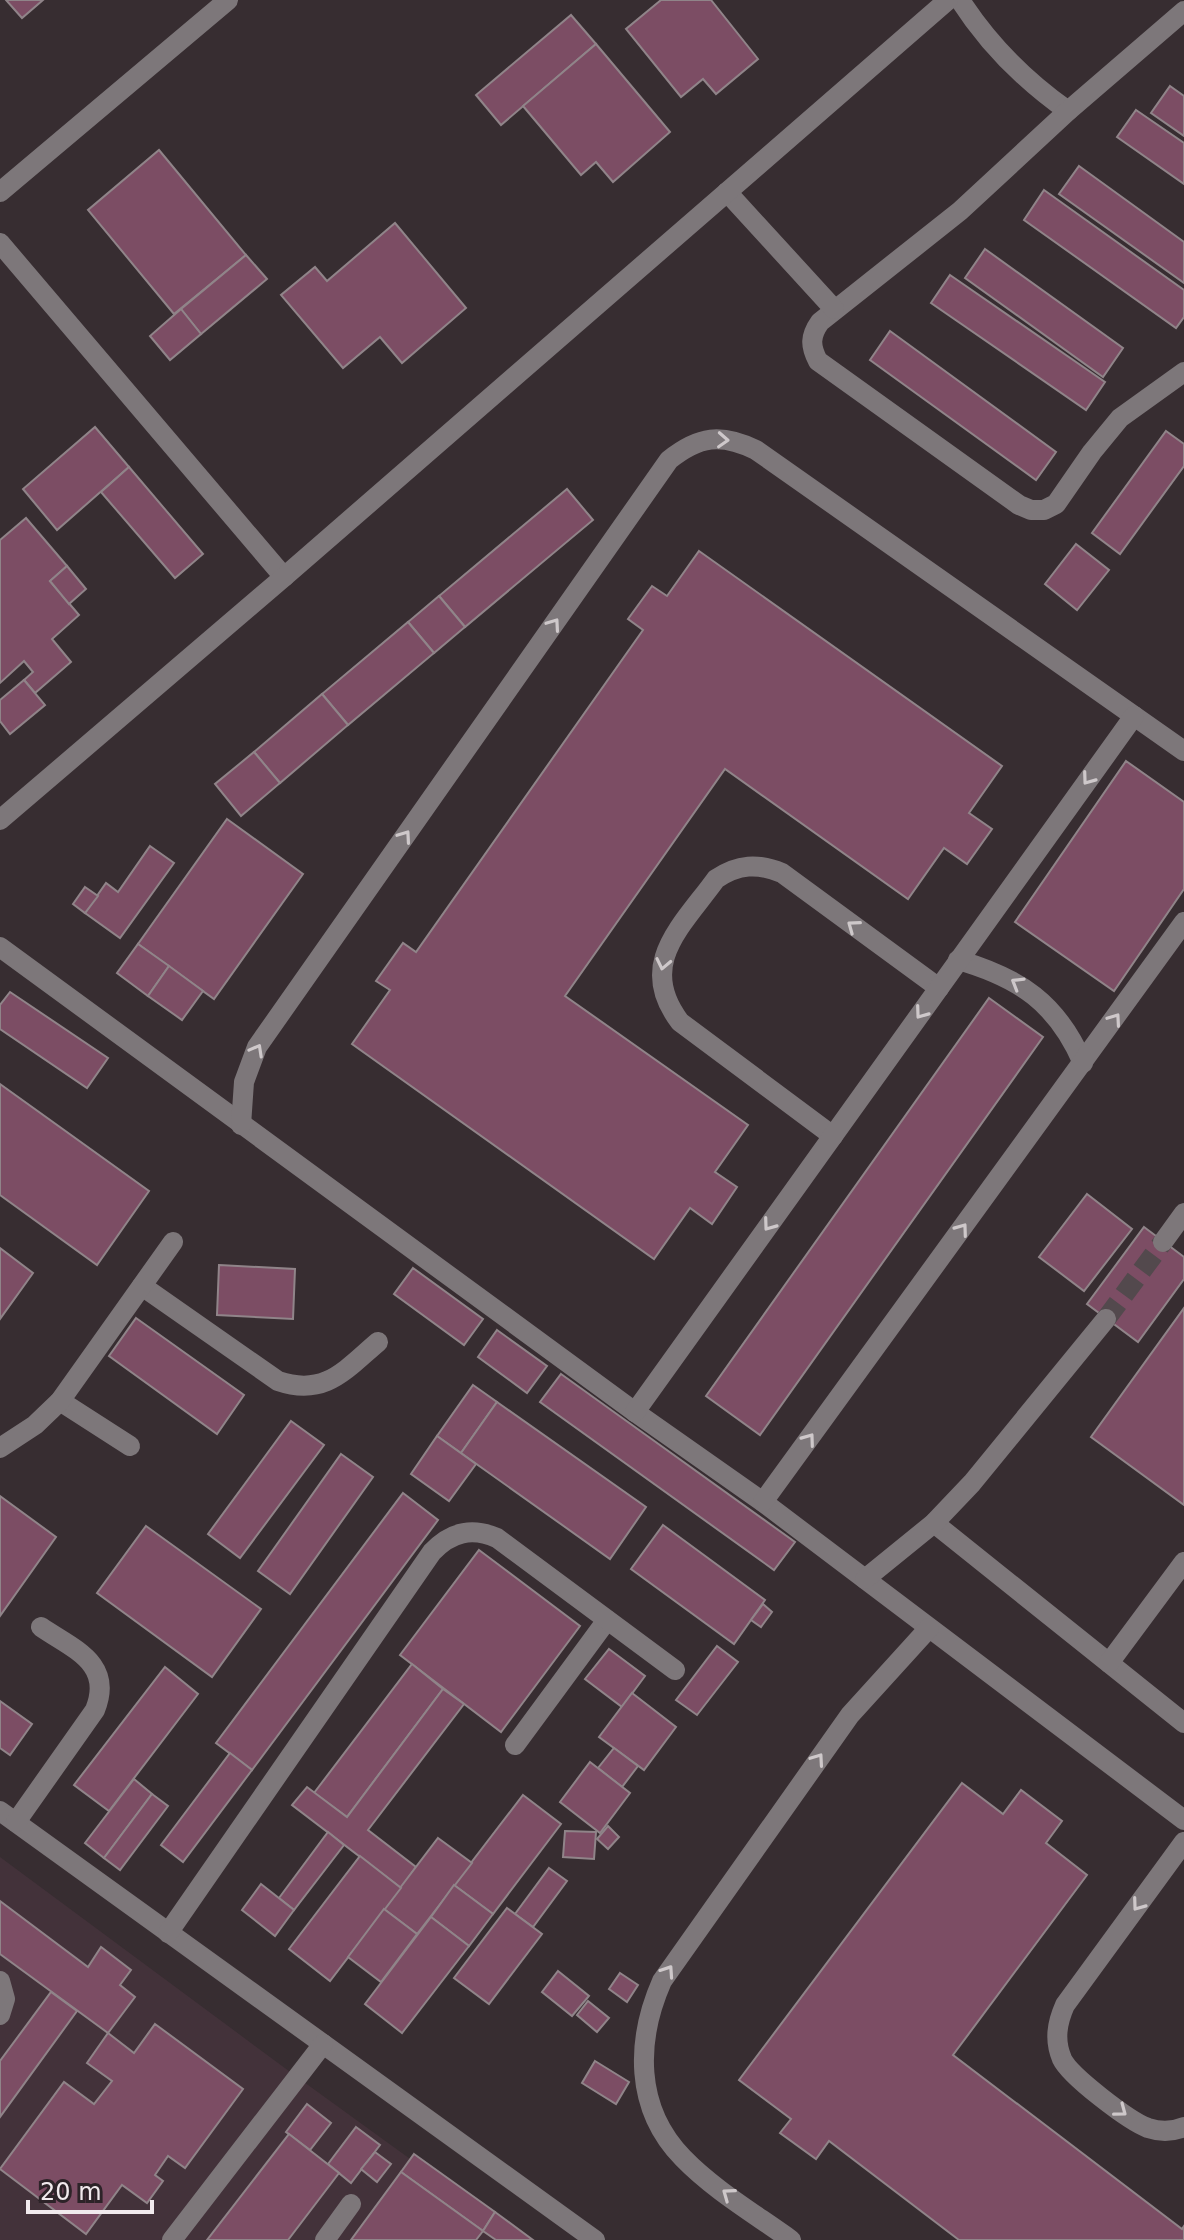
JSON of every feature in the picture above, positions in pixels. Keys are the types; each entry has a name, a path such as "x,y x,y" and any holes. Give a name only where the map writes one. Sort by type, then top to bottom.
{"street":[{"path":"0,192 228,0"},
{"path":"0,820 948,0"},
{"path":"960,0 1016,70 1068,111"},
{"path":"1184,11 1068,111 960,211 834,309 813,331 811,341 818,361 1019,505 1031,510 1044,510 1056,504 1120,418 1184,372"},
{"path":"727,192 834,309"},
{"path":"0,243 284,577"},
{"path":"241,1125 244,1082 257,1047 669,460 684,448 720,438 756,450 1184,751"},
{"path":"635,1412 1134,716"},
{"path":"833,1136 680,1022 670,1009 662,987 661,963 667,947 716,879 728,871 755,865 769,867 782,873 939,988"},
{"path":"763,1502 1184,922"},
{"path":"0,947 635,1412 763,1502 1184,1820"},
{"path":"958,960 1005,976 1026,988 1060,1021 1074,1041 1083,1063"},
{"path":"1163,1242 1184,1213"},
{"path":"0,1448 35,1425 60,1401 173,1242"},
{"path":"142,1286 278,1381 293,1386 309,1387 338,1377 378,1342"},
{"path":"865,1579 934,1523 972,1483 1106,1319"},
{"path":"60,1401 130,1446"},
{"path":"934,1523 1184,1723"},
{"path":"168,1933 432,1552 455,1534 484,1533 497,1538 675,1670"},
{"path":"1109,1663 1184,1562"},
{"path":"515,1745 607,1620"},
{"path":"41,1627 93,1663 99,1674 100,1698 95,1710 8,1817 595,2240"},
{"path":"791,2240 699,2173 666,2137 651,2107 644,2076 643,2043 648,2011 662,1981 850,1715 929,1628"},
{"path":"1184,1842 1065,2005 1057,2033 1058,2047 1070,2073 1137,2123 1164,2131 1184,2127"},
{"path":"0,1981 5,1999 0,2015"},
{"path":"172,2240 323,2044"},
{"path":"325,2240 351,2204"}],"shaded area":[{"path":"0,1857 297,2077 522,2240 0,2240"}],"building":[{"path":"6,0 43,0 22,18"},
{"path":"661,0 711,0 758,59 716,94 703,79 681,97 626,29"},
{"path":"571,15 596,44 501,125 476,95"},
{"path":"596,44 670,132 613,182 596,162 581,175 523,106"},
{"path":"1170,86 1184,96 1184,136 1151,113"},
{"path":"1136,110 1184,143 1184,184 1117,137"},
{"path":"159,150 246,255 174,314 88,210"},
{"path":"1079,166 1184,242 1184,283 1059,194"},
{"path":"1044,190 1184,290 1184,317 1176,328 1024,220"},
{"path":"395,223 466,308 402,363 380,337 343,368 281,295 315,267 327,281"},
{"path":"985,249 1123,348 1103,377 965,278"},
{"path":"246,255 267,279 201,334 181,309"},
{"path":"950,275 1105,382 1086,410 931,303"},
{"path":"181,309 201,334 170,360 150,336"},
{"path":"890,331 1056,452 1036,480 870,360"},
{"path":"95,427 129,467 57,530 23,489"},
{"path":"1166,431 1184,444 1184,466 1120,554 1092,533"},
{"path":"129,467 203,554 175,578 101,492"},
{"path":"567,489 593,520 465,627 439,596"},
{"path":"26,518 67,566 50,581 79,615 52,639 71,662 35,693 24,680 33,672 24,661 0,683 0,540"},
{"path":"1076,544 1109,570 1077,610 1045,584"},
{"path":"699,551 1002,766 969,813 992,829 967,864 944,848 908,899 725,769 565,996 748,1125 715,1172 737,1187 712,1224 690,1208 654,1259 352,1044 390,990 376,981 403,943 416,952 643,630 628,619 652,586 667,596"},
{"path":"67,566 86,589 69,604 50,581"},
{"path":"439,596 465,627 434,653 408,622"},
{"path":"408,622 434,653 348,725 322,694"},
{"path":"24,680 45,705 10,734 0,721 0,700"},
{"path":"322,694 348,725 280,783 254,752"},
{"path":"254,752 280,783 241,816 215,784"},
{"path":"1126,761 1184,802 1184,889 1114,991 1015,922"},
{"path":"227,819 303,874 214,999 138,944"},
{"path":"150,846 174,863 120,938 85,913 106,883 118,892"},
{"path":"85,887 98,896 85,913 73,904"},
{"path":"138,944 169,966 148,996 117,973"},
{"path":"169,966 203,991 182,1020 148,996"},
{"path":"10,992 108,1058 87,1088 0,1029 0,1005"},
{"path":"989,998 1043,1037 760,1435 706,1396"},
{"path":"0,1084 149,1191 97,1265 0,1195"},
{"path":"1087,1194 1132,1229 1084,1291 1039,1257"},
{"path":"1144,1227 1184,1257 1184,1279 1138,1342 1087,1304"},
{"path":"0,1248 33,1273 0,1319"},
{"path":"219,1265 295,1269 293,1319 217,1315"},
{"path":"413,1268 483,1319 464,1345 394,1294"},
{"path":"1184,1308 1184,1505 1091,1437"},
{"path":"136,1318 244,1395 217,1434 109,1356"},
{"path":"497,1330 547,1366 527,1393 478,1357"},
{"path":"561,1374 795,1542 774,1570 540,1402"},
{"path":"473,1385 497,1402 461,1453 437,1436"},
{"path":"497,1402 646,1507 610,1559 461,1453"},
{"path":"291,1421 324,1445 240,1558 208,1534"},
{"path":"437,1436 476,1464 449,1501 411,1474"},
{"path":"341,1454 373,1477 290,1594 258,1571"},
{"path":"403,1493 438,1520 252,1770 216,1743"},
{"path":"0,1496 56,1537 0,1616"},
{"path":"663,1525 765,1600 734,1644 631,1569"},
{"path":"146,1526 261,1609 212,1677 97,1593"},
{"path":"479,1550 580,1626 501,1732 400,1655"},
{"path":"763,1604 772,1612 761,1627 751,1620"},
{"path":"717,1646 738,1662 697,1715 676,1700"},
{"path":"609,1649 645,1676 622,1707 585,1679"},
{"path":"412,1664 443,1689 347,1817 314,1793"},
{"path":"165,1667 198,1694 109,1811 74,1785"},
{"path":"443,1689 464,1704 368,1830 416,1867 401,1888 292,1805 307,1787 347,1817"},
{"path":"632,1693 676,1727 644,1770 599,1737"},
{"path":"0,1701 32,1724 10,1755 0,1748"},
{"path":"614,1748 638,1766 622,1787 598,1768"},
{"path":"230,1753 252,1770 183,1862 161,1845"},
{"path":"590,1762 630,1793 600,1833 560,1802"},
{"path":"134,1779 152,1794 104,1858 85,1843"},
{"path":"962,1783 1003,1814 1021,1790 1062,1821 1046,1843 1087,1875 953,2055 1182,2229 1184,2226 1184,2240 959,2240 829,2141 816,2159 780,2133 791,2119 739,2080"},
{"path":"152,1794 168,1806 120,1870 104,1858"},
{"path":"523,1795 561,1824 493,1914 454,1885"},
{"path":"608,1826 619,1837 608,1849 597,1839"},
{"path":"565,1831 596,1832 594,1859 563,1857"},
{"path":"328,1832 344,1845 294,1910 279,1898"},
{"path":"438,1838 472,1863 417,1934 384,1909"},
{"path":"360,1856 401,1888 330,1981 289,1949"},
{"path":"549,1868 567,1881 533,1927 515,1914"},
{"path":"261,1884 294,1910 275,1936 242,1910"},
{"path":"454,1885 493,1914 469,1946 431,1917"},
{"path":"0,1901 88,1967 101,1947 131,1970 120,1985 135,1997 108,2033 0,1954"},
{"path":"507,1908 542,1934 489,2004 454,1978"},
{"path":"384,1909 417,1934 381,1982 348,1957"},
{"path":"431,1917 469,1946 402,2033 365,2004"},
{"path":"558,1971 589,1996 572,2016 542,1992"},
{"path":"620,1973 638,1985 627,2002 609,1989"},
{"path":"51,1992 77,2011 0,2117 0,2061"},
{"path":"588,2001 609,2018 597,2032 577,2015"},
{"path":"155,2024 243,2089 185,2168 168,2156 155,2175 163,2181 147,2203 122,2185 86,2234 0,2169 64,2082 94,2104 112,2081 87,2063 108,2033 134,2053"},
{"path":"595,2061 629,2082 616,2104 582,2083"},
{"path":"307,2104 331,2123 310,2150 286,2132"},
{"path":"356,2127 380,2145 351,2183 328,2164"},
{"path":"289,2134 339,2173 288,2240 207,2240"},
{"path":"375,2152 391,2164 377,2182 361,2169"},
{"path":"414,2154 495,2212 483,2231 401,2172"},
{"path":"401,2172 483,2231 476,2240 351,2240"},
{"path":"495,2212 533,2240 496,2240 483,2231"}],"tunnel":[{"path":"1106,1319 1163,1242"}]}
